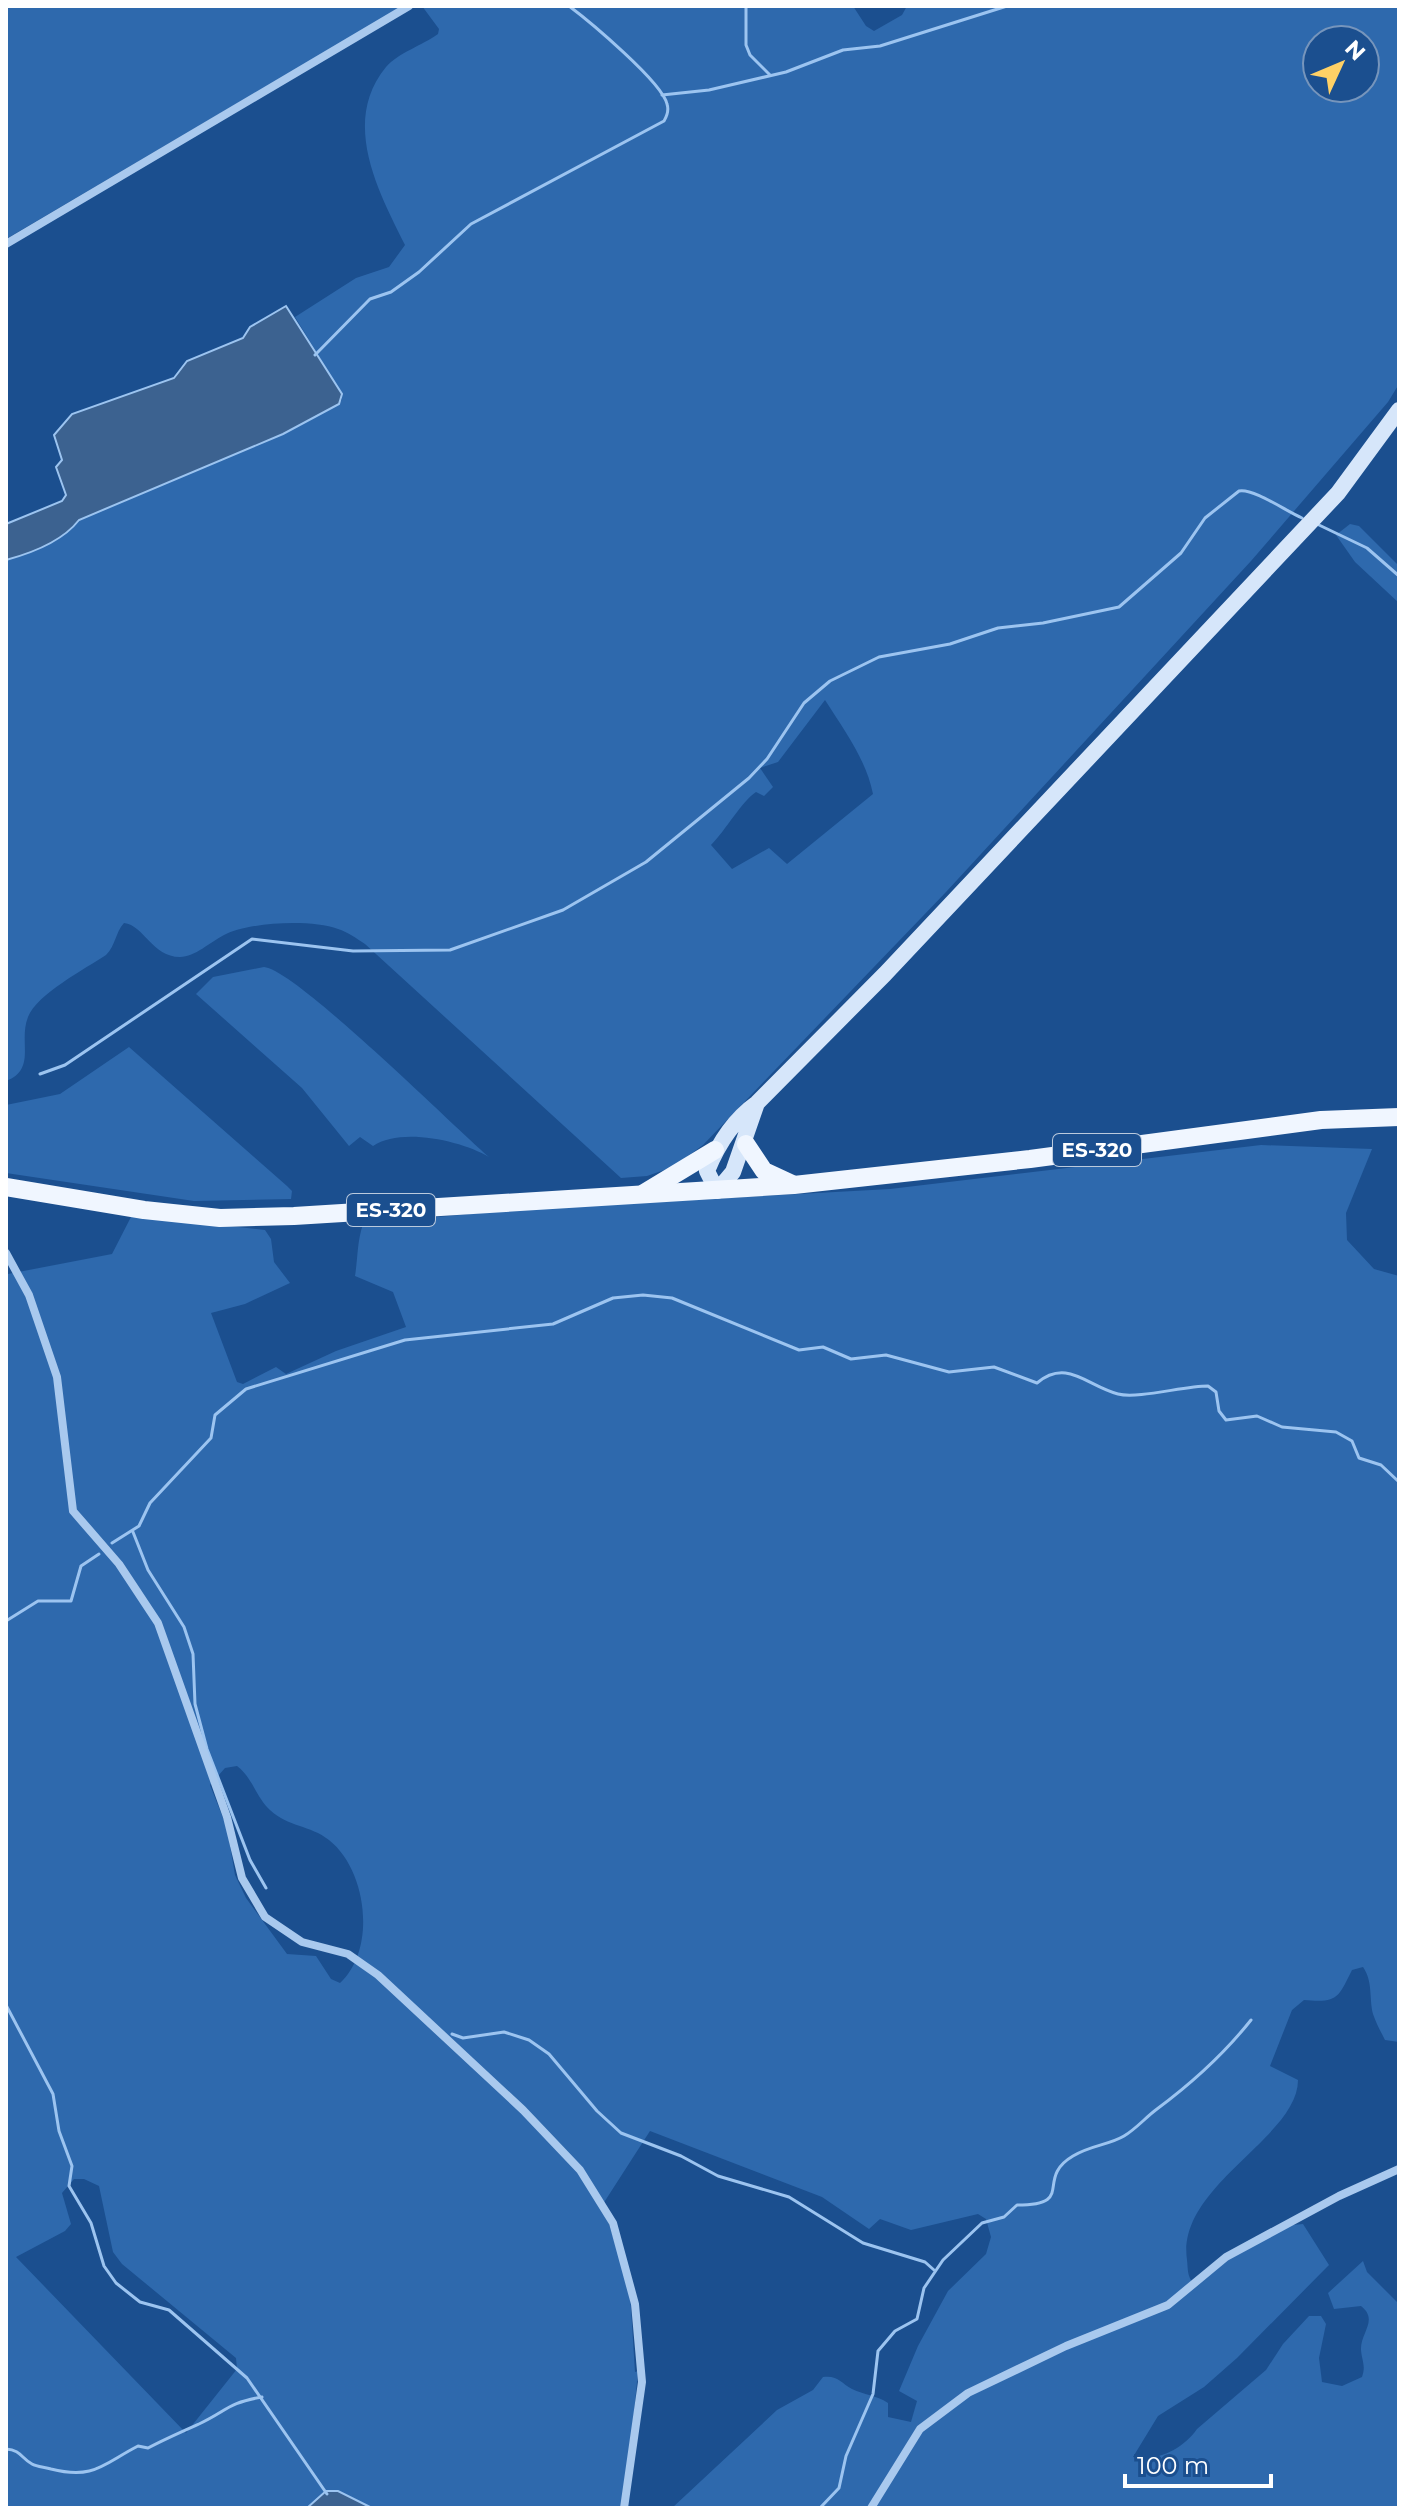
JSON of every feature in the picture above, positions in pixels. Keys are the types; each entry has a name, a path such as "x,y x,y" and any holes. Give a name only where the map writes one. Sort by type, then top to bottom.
{"main road":[{"name":"ES-320","path":"6,1187 144,1210 220,1218 794,1185 1030,1159 1308,1121 1399,1117"},
{"path":"746,1144 764,1171 794,1185"},
{"path":"638,1196 715,1150"}],"street":[{"path":"6,244 409,6"},
{"path":"757,1103 746,1144 733,1172 717,1191 707,1171 715,1150 741,1115 757,1103 885,974 1338,493 1399,410"},
{"path":"6,1253 29,1295 57,1377 73,1511 119,1564 158,1623 227,1817 242,1878 265,1917 302,1942 348,1954 378,1975 523,2110 580,2170 613,2223 635,2304 642,2382 624,2508"},
{"path":"871,2508 879,2490 920,2429 968,2393 1066,2346 1168,2305 1226,2257 1339,2196 1399,2169"}],"shaded area":[{"path":"6,6 403,6 6,239"},
{"path":"422,6 853,6 866,26 874,31 902,15 907,6 1399,6 1399,384 1388,402 1251,561 946,892 703,1145 673,1167 647,1176 621,1178 365,944 345,932 326,926 297,923 249,927 224,935 197,952 180,957 162,952 137,929 124,923 106,955 62,983 33,1008 25,1026 24,1062 15,1076 6,1081 6,560 46,545 79,520 283,434 342,400 342,394 295,317 356,278 389,267 405,245 384,202 368,156 366,110 373,88 386,67 397,57 438,34 439,29","holes":["825,700 860,757 873,794 787,864 769,848 732,869 711,845 751,796 756,792 764,796 773,787 760,768 778,762"]},
{"path":"286,306 342,394 339,404 283,434 79,520 55,540 6,560 6,524 62,501 66,495 56,467 62,460 54,435 72,414 174,378 187,361 243,338 250,327"},
{"path":"1350,524 1359,526 1399,566 1399,603 1355,562 1336,535"},
{"path":"264,967 281,974 339,1020 489,1157 448,1141 431,1138 399,1137 373,1146 360,1137 349,1146 302,1088 196,994 213,977"},
{"path":"129,1047 287,1186 292,1191 291,1199 194,1201 6,1173 6,1105 60,1094"},
{"path":"1261,1145 1372,1149 1346,1213 1347,1240 1374,1269 1399,1276 1399,2042 1385,2040 1373,2014 1368,1978 1363,1967 1352,1970 1336,1997 1324,2001 1304,2000 1292,2010 1270,2066 1298,2080 1293,2101 1279,2122 1217,2186 1200,2209 1189,2233 1188,2272 1193,2283 1227,2259 1292,2225 1303,2224 1329,2265 1237,2358 1204,2387 1158,2416 1133,2457 1160,2456 1184,2443 1266,2370 1283,2344 1309,2316 1321,2316 1326,2324 1319,2358 1322,2382 1342,2386 1362,2377 1361,2344 1369,2322 1366,2311 1361,2306 1334,2309 1328,2293 1363,2261 1367,2272 1399,2304 1399,2508 672,2508 777,2410 813,2390 823,2377 836,2378 852,2389 884,2400 888,2403 888,2417 911,2422 917,2401 899,2391 918,2346 948,2291 986,2254 991,2237 986,2219 978,2214 911,2230 880,2219 869,2229 822,2197 650,2131 603,2204 630,2293 635,2372 638,2371 625,2508 372,2508 338,2491 326,2491 307,2508 6,2508 6,1270 8,1274 112,1254 132,1215 265,1230 271,1239 274,1262 290,1283 245,1304 211,1313 237,1382 243,1384 276,1367 286,1374 336,1351 406,1327 393,1292 355,1276 363,1224 512,1210 890,1189","holes":["237,1766 270,1810 284,1820 329,1840 342,1853 352,1870 363,1910 363,1931 352,1968 340,1983 331,1979 316,1956 287,1954 246,1898 235,1875 227,1828 210,1785 225,1768","74,2179 84,2179 99,2186 113,2252 122,2264 236,2358 237,2369 186,2433 16,2257 65,2231 71,2224 62,2193"]},
{"path":"326,2491 338,2491 372,2508 307,2508"}],"waterway":[{"path":"315,355 370,299 391,292 419,272 471,224 664,121 668,108 662,94 624,52 569,6"},
{"path":"746,6 746,45 750,55 770,75"},
{"path":"662,95 709,90 786,72 843,50 880,46 1007,6"},
{"path":"40,1074 65,1065 252,939 353,951 450,950 563,910 646,862 749,778 767,759 804,703 830,681 879,657 950,644 998,628 1043,623 1119,607 1181,553 1205,518 1239,491 1261,496 1302,518"},
{"path":"1319,525 1367,548 1399,576"},
{"path":"112,1543 139,1526 150,1503 211,1438 215,1415 246,1389 405,1340 553,1324 613,1298 643,1295 672,1298 799,1350 823,1347 851,1359 886,1355 949,1372 994,1367 1037,1383 1048,1376 1068,1373 1127,1395 1208,1386 1216,1392 1219,1411 1226,1420 1257,1416 1282,1427 1336,1432 1352,1441 1359,1458 1381,1465 1399,1482"},
{"path":"133,1532 148,1570 184,1627 193,1654 195,1704 207,1749 250,1860 266,1888"},
{"path":"6,1621 38,1601 71,1601 81,1566 99,1554"},
{"path":"6,2005 53,2094 59,2131 72,2166 69,2186 91,2223 104,2266 116,2283 140,2302 169,2310 247,2378 327,2494"},
{"path":"820,2508 839,2488 846,2456 873,2394 878,2351 895,2331 917,2319 924,2288 943,2260 982,2223 1004,2217 1017,2205 1046,2201 1051,2196 1056,2173 1062,2165 1080,2152 1118,2139 1133,2130 1207,2068 1251,2020"},
{"path":"452,2034 463,2038 504,2032 529,2040 549,2054 597,2111 621,2133 681,2156 718,2176 789,2197 863,2243 925,2262 934,2270"},
{"path":"6,2449 18,2453 36,2466 66,2472 88,2471 138,2446 148,2448 234,2405 262,2397"}]}
